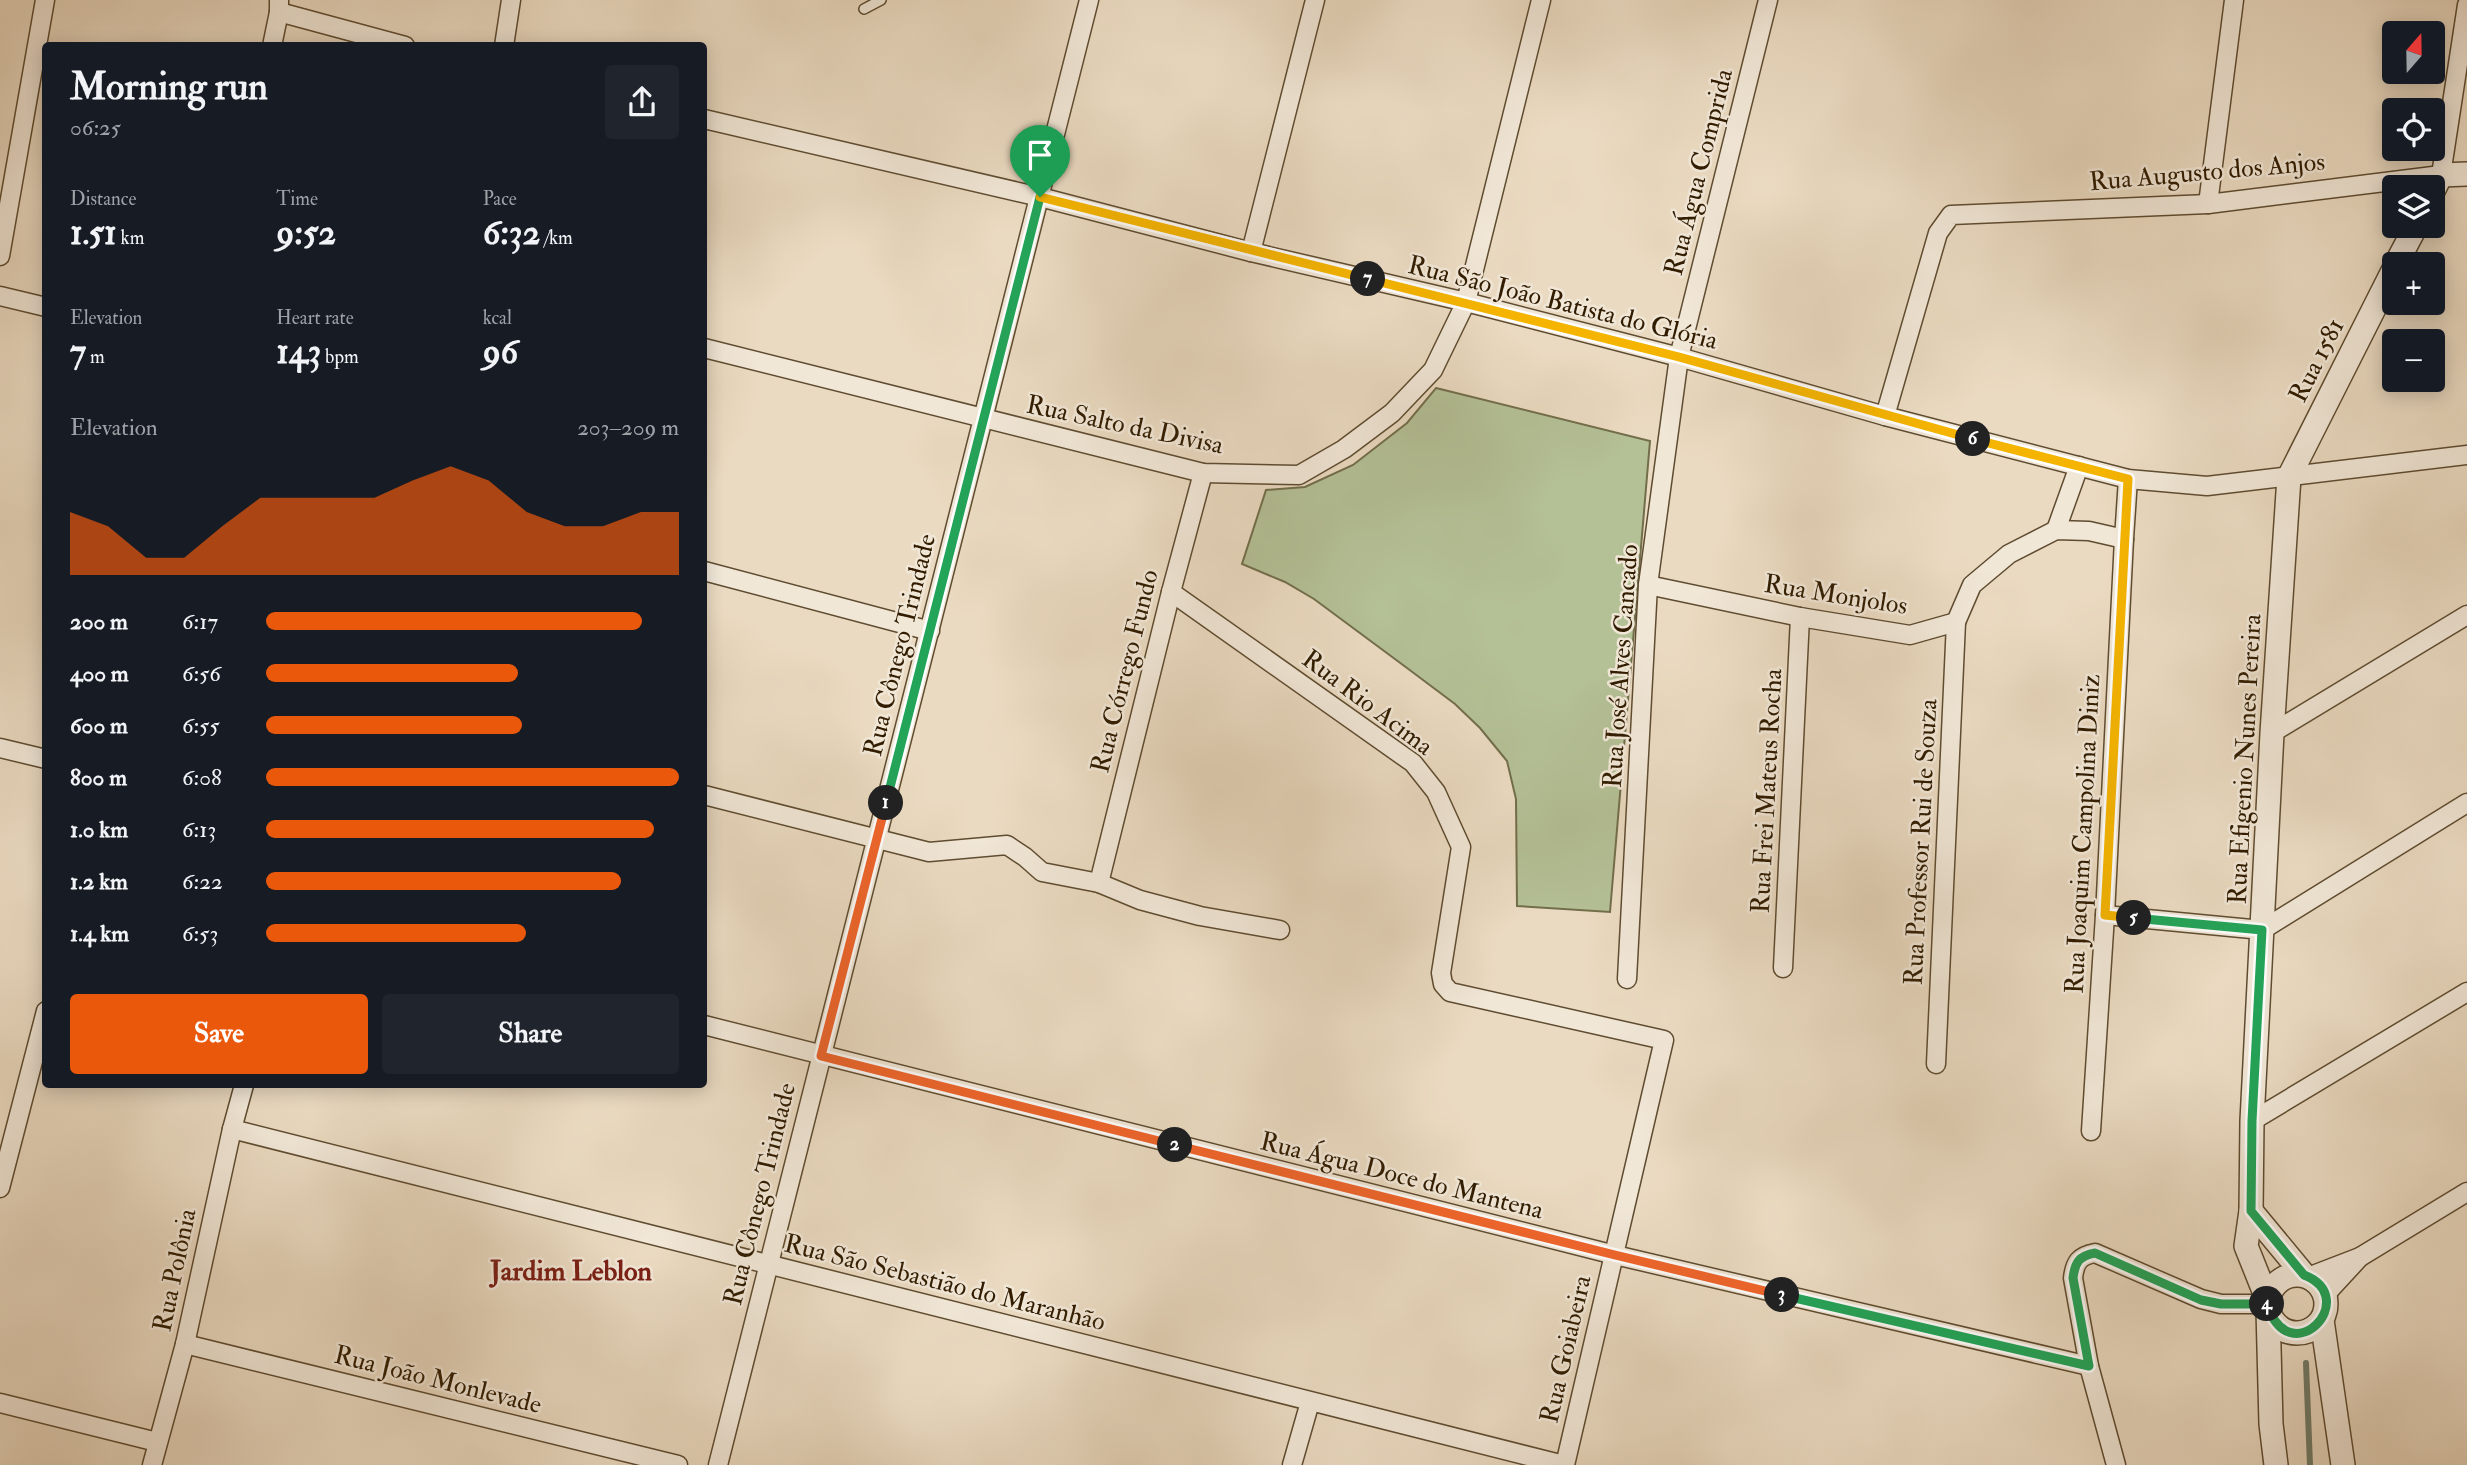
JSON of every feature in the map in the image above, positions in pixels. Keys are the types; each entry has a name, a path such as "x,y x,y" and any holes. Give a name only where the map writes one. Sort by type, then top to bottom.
{"street":[{"path":"0,257 45,0"},
{"path":"505,42 511,0"},
{"name":"Rua Cônego Trindade","path":"718,1465 1088,0"},
{"path":"1251,252 1315,0"},
{"name":"Rua Salto da Divisa","path":"707,349 1203,472 1299,475 1344,449 1392,412 1433,370 1466,302 1541,0"},
{"name":"Rua Água Comprida","path":"1679,357 1768,0"},
{"path":"2208,204 2234,0"},
{"path":"2439,175 2467,5"},
{"path":"273,42 279,6 392,42"},
{"name":"Rua São João Batista do Glória","path":"707,120 1040,197 1251,252 1466,302 2128,479 2207,486 2467,455"},
{"name":"Rua Augusto dos Anjos","path":"2445,181 2467,174"},
{"name":"Rua Augusto dos Anjos","path":"1885,416 1938,233 1951,215 2208,204 2382,189"},
{"name":"Rua 1581","path":"2289,477 2382,293"},
{"path":"0,296 42,306"},
{"name":"Rua José Alves Cancado","path":"1627,979 1648,585 1679,357"},
{"path":"2056,530 2079,466"},
{"name":"Rua Córrego Fundo","path":"1098,883 1203,472"},
{"name":"Rua Efigenio Nunes Pereira","path":"2268,1304 2246,1245 2251,1211 2252,1121 2272,733 2289,477"},
{"path":"1956,622 1972,584 2009,554 2056,530 2089,531 2124,539 2128,479"},
{"name":"Rua Joaquim Campolina Diniz","path":"2091,1131 2124,539"},
{"path":"707,572 930,631"},
{"name":"Rua Monjolos","path":"1648,585 1800,617 1910,635 1956,622"},
{"name":"Rua Rio Acima","path":"1171,592 1413,763 1436,793 1461,847 1441,973 1443,984 1450,992 1664,1040"},
{"path":"2272,733 2467,615"},
{"name":"Rua Frei Mateus Rocha","path":"1783,968 1800,617"},
{"name":"Rua Professor Rui de Souza","path":"1936,1064 1956,622"},
{"path":"0,748 42,758"},
{"path":"707,796 929,852 1007,845 1042,872 1098,883 1140,900 1200,916 1280,930"},
{"path":"2105,915 2262,930 2467,803"},
{"path":"2252,1121 2467,992"},
{"path":"0,1188 42,1026"},
{"name":"Rua Água Doce do Mantena","path":"707,1026 1615,1255 2089,1366"},
{"name":"Rua Goiabeira","path":"1565,1465 1664,1040"},
{"name":"Rua Polônia","path":"152,1465 185,1344 243,1088"},
{"name":"Rua São Sebastião do Maranhão","path":"232,1129 1565,1465"},
{"path":"2276,1465 2272,1424 2268,1304 2270,1291 2284,1278 2306,1276 2360,1258 2467,1192"},
{"path":"2251,1211 2306,1276 2321,1287 2325,1295 2326,1312 2322,1320 2308,1331 2290,1332 2275,1324 2268,1304"},
{"path":"2116,1465 2089,1366 2073,1278 2075,1264 2083,1255 2095,1253 2201,1300 2221,1304 2268,1304"},
{"path":"2325,1295 2360,1258"},
{"path":"2322,1320 2343,1465"},
{"name":"Rua João Monlevade","path":"185,1344 678,1465"},
{"path":"1292,1465 1310,1402"},
{"path":"0,1403 157,1442"}],"lane":[{"path":"864,9 881,0"}],"green space":[{"path":"1436,388 1650,441 1610,912 1517,906 1516,799 1507,761 1480,728 1455,704 1403,665 1314,599 1285,582 1242,564 1266,490 1305,487 1353,465 1407,423"}],"waterway":[{"path":"2306,1363 2310,1465"}],"district":[{"name":"Jardim Leblon","path":"571,1270"}],"route":[{"path":"1040,197 1251,252 1466,302 1679,357 1885,416 2128,479 2105,915 2262,930 2252,1121 2251,1211 2304,1275 2321,1287 2327,1304 2326,1312 2316,1327 2299,1334 2290,1332 2275,1324 2267,1304 2221,1304 2201,1300 2095,1253 2083,1255 2075,1264 2073,1278 2089,1366 1615,1255 821,1056 1040,197"}]}
